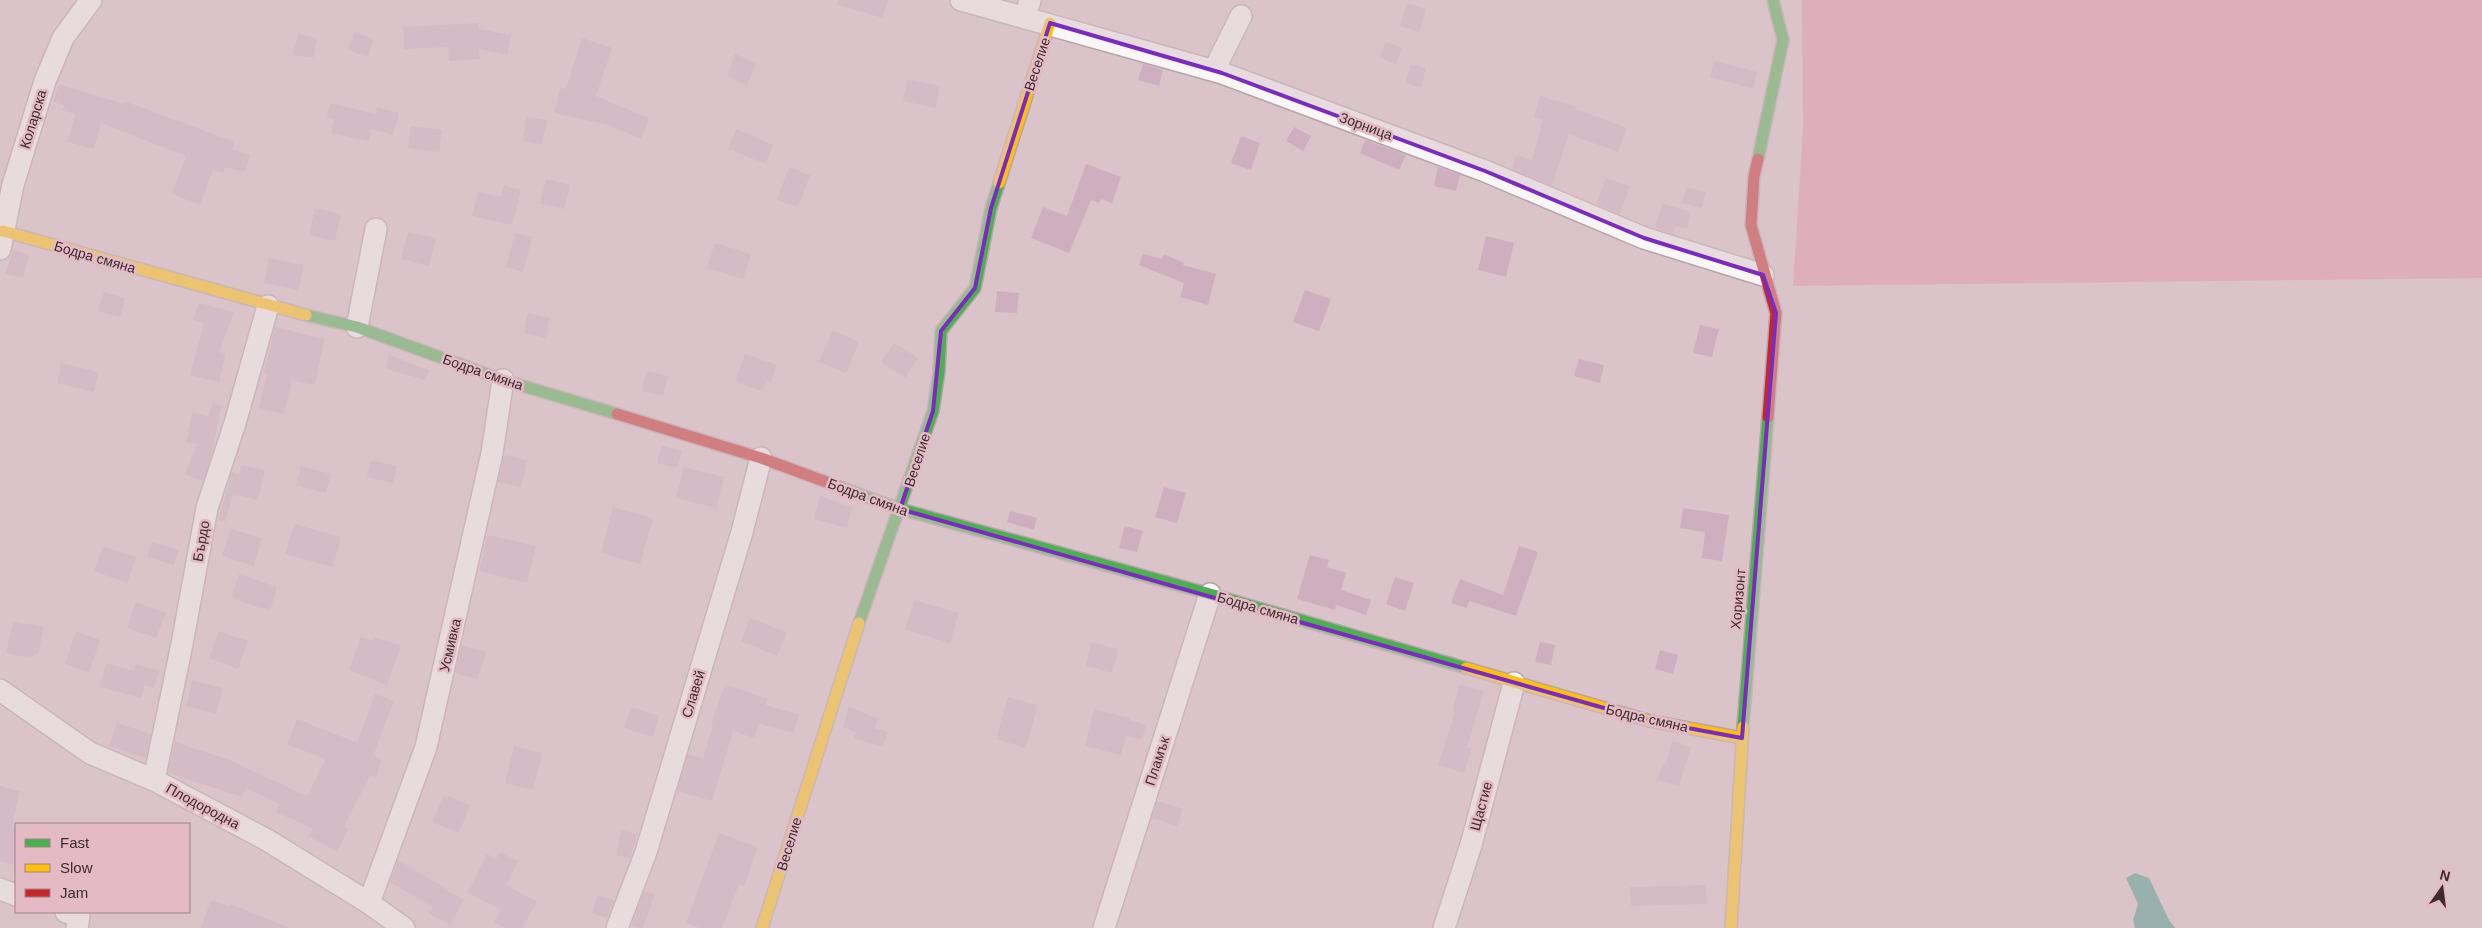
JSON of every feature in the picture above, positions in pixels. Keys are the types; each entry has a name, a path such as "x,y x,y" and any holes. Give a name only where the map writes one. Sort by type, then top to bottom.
{"street":[{"name":"Коларска","path":"1,240 7,183 64,38 91,0"},
{"name":"Зорница","path":"961,0 976,6 1028,9 1050,23 1214,70 1485,171 1644,238 1763,275"},
{"name":"Хоризонт","path":"1731,928 1742,738 1776,313 1763,275 1751,225 1754,176 1783,40 1773,0"},
{"path":"1214,70 1241,16"},
{"name":"Веселие","path":"762,928 849,654 933,411 939,371 941,331 975,288 991,208 1050,23"},
{"path":"357,327 376,229"},
{"name":"Бодра смяна","path":"1,240 357,327 503,380 761,458 900,509 1210,594 1650,721 1742,738"},
{"name":"Бърдо","path":"154,780 207,508 235,423 268,306"},
{"name":"Усмивка","path":"369,903 426,747 492,453 503,380"},
{"name":"Славей","path":"617,928 646,852 742,532 761,458"},
{"name":"Пламък","path":"1104,928 1210,594"},
{"name":"Щастие","path":"1444,928 1471,845 1514,683"},
{"name":"Плодородна","path":"0,690 90,753 154,780 267,840 369,903 404,928"},
{"path":"0,889 15,895"}],"highlighted area":[{"path":"1050,23 1222,73 1485,171 1644,238 1763,275 1776,313 1742,738 1650,721 900,509 933,411 941,331 975,288 991,208"}],"shaded area":[{"path":"1802,0 2482,0 2482,278 1793,286 1803,130"},
{"path":"2135,873 2149,878 2169,920 2175,928 2135,928 2133,920 2138,904 2126,878"}],"building":[{"path":"838,0 888,0 883,18 837,5"},
{"path":"1407,3 1426,9 1419,32 1400,26"},
{"path":"478,23 478,29 511,35 507,55 479,49 480,59 449,61 448,47 404,49 403,27"},
{"path":"354,32 374,39 368,57 348,50"},
{"path":"298,34 317,38 313,58 293,55"},
{"path":"582,38 612,48 596,96 649,118 641,139 609,125 554,113 560,88 566,89"},
{"path":"1386,42 1402,48 1396,64 1380,58"},
{"path":"735,54 756,63 747,85 727,76"},
{"path":"1714,61 1757,72 1753,89 1710,77"},
{"path":"1143,64 1163,70 1159,86 1138,80"},
{"path":"1411,64 1426,68 1421,88 1405,83"},
{"path":"908,79 940,86 936,108 903,101"},
{"path":"59,84 123,104 124,101 235,142 232,150 250,155 245,172 225,167 223,173 213,170 200,205 172,194 186,156 101,123 94,149 68,142 75,114 62,110 64,105 53,102"},
{"path":"1540,96 1576,106 1576,109 1627,128 1618,152 1569,134 1552,186 1512,169 1516,155 1532,160 1543,119 1534,117"},
{"path":"330,103 376,114 377,107 399,113 393,135 371,129 369,141 331,133 334,119 327,117"},
{"path":"527,117 547,120 542,144 523,141"},
{"path":"411,126 442,130 439,152 408,148"},
{"path":"1294,127 1311,136 1303,151 1286,141"},
{"path":"736,129 773,145 766,164 728,149"},
{"path":"1241,136 1260,143 1251,170 1231,163"},
{"path":"1365,140 1406,155 1399,170 1360,153"},
{"path":"1086,164 1121,177 1112,203 1101,199 1099,203 1091,200 1069,253 1031,238 1043,207 1067,216"},
{"path":"789,167 810,175 798,207 777,200"},
{"path":"1438,167 1460,175 1456,191 1434,186"},
{"path":"1606,178 1630,186 1620,214 1596,204"},
{"path":"546,179 570,185 564,209 540,204"},
{"path":"504,185 521,190 512,225 472,216 478,192 501,197"},
{"path":"1686,187 1706,192 1702,208 1682,203"},
{"path":"1662,203 1691,212 1687,229 1675,226 1673,234 1655,228"},
{"path":"315,208 341,214 335,241 309,235"},
{"path":"408,232 436,238 429,266 401,259"},
{"path":"515,233 532,237 523,272 506,267"},
{"path":"1486,236 1514,243 1506,277 1478,270"},
{"path":"715,243 751,254 743,279 707,268"},
{"path":"13,250 29,254 23,278 5,274"},
{"path":"1143,254 1162,259 1164,254 1184,263 1183,265 1216,274 1208,305 1180,297 1184,283 1139,265"},
{"path":"269,258 304,265 298,290 264,283"},
{"path":"1305,290 1331,299 1319,331 1293,322"},
{"path":"997,291 1019,293 1017,313 995,312"},
{"path":"104,292 125,298 120,317 98,311"},
{"path":"199,303 234,312 219,352 226,354 219,382 190,375 204,324 193,320"},
{"path":"528,313 550,318 546,338 524,333"},
{"path":"1700,325 1719,329 1712,357 1693,353"},
{"path":"275,327 325,339 314,385 292,380 284,414 259,408 267,374 264,373"},
{"path":"833,330 859,342 846,373 819,362"},
{"path":"894,343 918,358 905,378 881,362"},
{"path":"745,354 777,365 771,382 766,380 762,391 735,382"},
{"path":"389,355 429,370 426,380 386,369"},
{"path":"1579,359 1604,365 1600,383 1574,376"},
{"path":"61,363 99,372 94,392 57,383"},
{"path":"646,371 668,376 663,396 642,391"},
{"path":"213,403 221,406 212,454 203,481 185,474 197,444 186,442 192,413 208,416"},
{"path":"662,445 682,451 677,468 657,463"},
{"path":"504,455 527,460 521,487 498,482"},
{"path":"371,460 397,466 393,483 367,477"},
{"path":"241,465 265,470 258,500 233,494 225,522 218,520 232,472 239,475"},
{"path":"301,466 331,474 326,493 296,485"},
{"path":"684,467 724,477 716,508 676,498"},
{"path":"1164,487 1186,493 1177,523 1155,517"},
{"path":"820,496 852,508 847,528 814,519"},
{"path":"613,507 653,518 640,564 601,553"},
{"path":"1683,508 1729,515 1722,561 1702,558 1705,532 1680,528"},
{"path":"1010,511 1037,518 1034,530 1007,522"},
{"path":"294,524 341,537 333,567 285,554"},
{"path":"1125,526 1143,531 1137,552 1119,548"},
{"path":"231,529 262,538 254,566 222,556"},
{"path":"488,535 536,546 527,583 479,571"},
{"path":"152,542 179,550 174,565 147,557"},
{"path":"103,546 136,557 127,583 94,571"},
{"path":"1519,546 1538,552 1516,616 1469,601 1467,608 1451,603 1460,579 1503,595"},
{"path":"1310,555 1329,560 1327,567 1346,573 1341,590 1371,600 1366,615 1336,605 1335,610 1297,599"},
{"path":"239,574 277,587 270,611 231,598"},
{"path":"1395,577 1414,583 1405,611 1386,604"},
{"path":"914,600 959,613 950,643 905,630"},
{"path":"136,602 166,613 156,638 127,628"},
{"path":"750,618 787,633 777,656 741,641"},
{"path":"13,621 44,627 38,654 29,658 6,653"},
{"path":"76,631 100,640 89,673 65,664"},
{"path":"219,631 248,641 238,669 209,658"},
{"path":"361,637 373,641 375,637 401,646 387,685 349,670"},
{"path":"1091,642 1118,649 1112,673 1086,666"},
{"path":"1540,642 1555,645 1551,665 1535,662"},
{"path":"462,645 486,652 478,679 455,673"},
{"path":"1660,650 1678,655 1673,674 1655,669"},
{"path":"106,663 134,671 136,664 159,671 154,688 145,685 141,698 100,687"},
{"path":"192,680 222,688 216,714 186,706"},
{"path":"725,684 768,699 766,705 799,715 794,733 759,724 754,738 733,731 712,801 677,791 688,754 703,759 713,725 711,724"},
{"path":"1460,684 1484,691 1467,747 1472,748 1464,773 1438,765 1455,712 1452,711"},
{"path":"375,694 394,701 373,756 382,759 376,778 370,776 344,826 349,829 337,852 309,836 313,829 276,812 280,804 246,788 242,797 168,773 175,742 227,759 307,796 325,759 287,744 297,719 357,743"},
{"path":"1008,697 1038,705 1026,748 996,739"},
{"path":"849,706 878,719 875,728 888,732 883,747 854,738 856,732 843,727"},
{"path":"631,707 659,716 653,737 624,728"},
{"path":"1094,709 1130,718 1130,720 1146,725 1142,739 1126,736 1121,755 1085,746"},
{"path":"117,723 151,734 146,758 109,746"},
{"path":"1672,741 1691,747 1679,786 1657,780 1662,764 1666,765"},
{"path":"514,746 542,753 533,790 505,783"},
{"path":"0,786 20,791 12,826 15,827 15,865 0,861"},
{"path":"444,795 470,805 459,833 432,822"},
{"path":"1157,801 1183,809 1177,826 1152,818"},
{"path":"621,830 638,834 630,858 616,855"},
{"path":"719,833 758,847 744,886 739,884 722,928 700,928 686,923"},
{"path":"499,852 518,861 506,885 537,902 522,928 505,928 494,922 501,910 468,893 487,854 496,859"},
{"path":"398,860 464,900 450,925 429,913 433,907 390,882"},
{"path":"1705,885 1707,904 1631,906 1630,887"},
{"path":"644,891 655,894 643,928 631,926"},
{"path":"598,895 614,900 607,918 592,913"},
{"path":"211,900 230,907 231,904 290,928 201,928"}],"traffic: fast":[{"path":"1758,159 1783,40 1773,0"},
{"path":"859,623 933,411 939,371 941,331 975,288 991,208 999,183"},
{"path":"306,315 357,327 503,380 617,414"},
{"path":"1743,727 1768,417"},
{"path":"840,487 900,509 1210,594 1466,668"}],"traffic: slow":[{"path":"999,183 1050,23"},
{"path":"3,231 306,315"},
{"path":"762,928 859,623"},
{"path":"1466,668 1650,721 1742,738"},
{"path":"1731,928 1743,727"}],"traffic: jam":[{"path":"1758,159 1754,176 1751,225 1776,313 1768,417"},
{"path":"617,414 761,458 840,487"}]}
